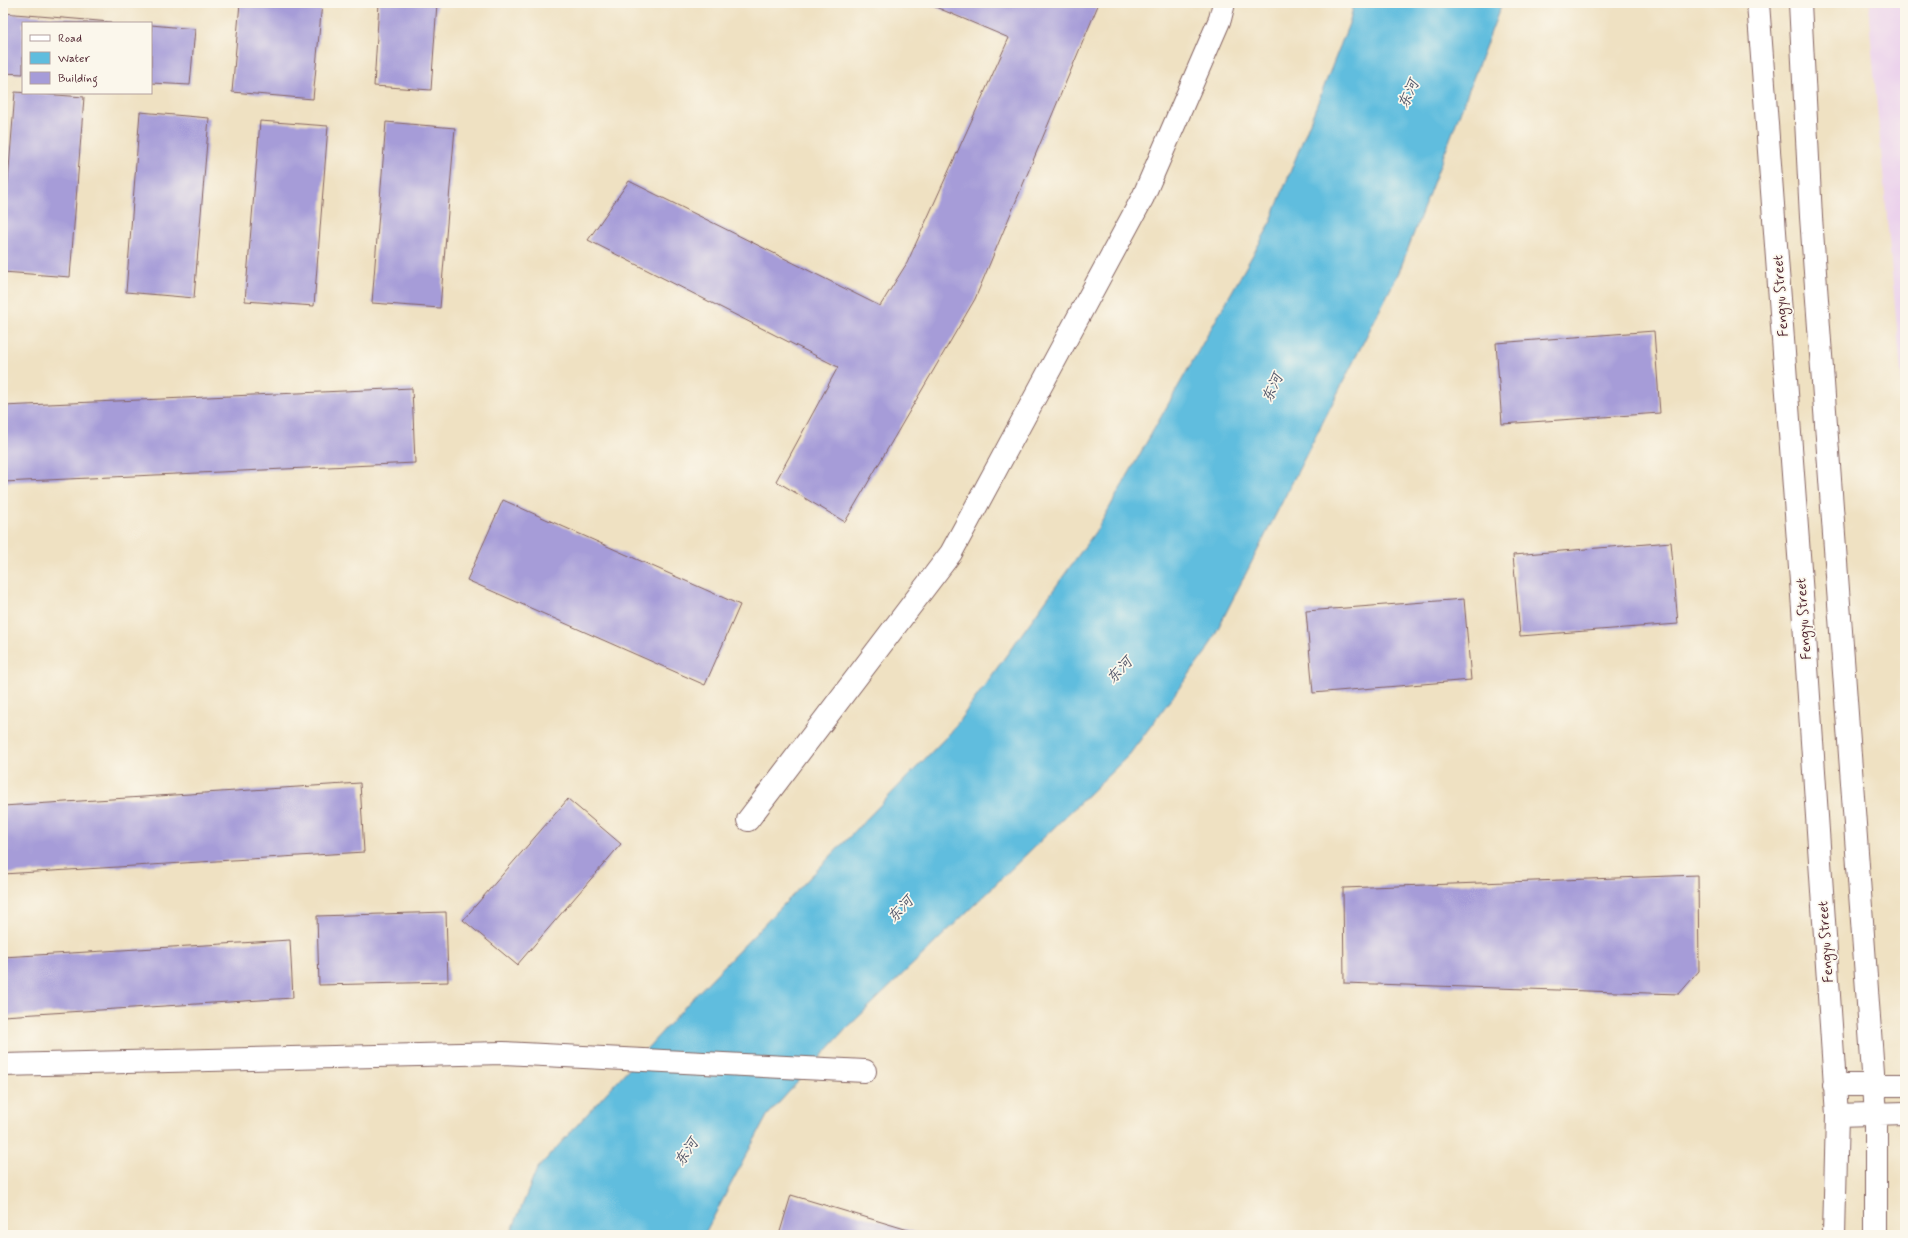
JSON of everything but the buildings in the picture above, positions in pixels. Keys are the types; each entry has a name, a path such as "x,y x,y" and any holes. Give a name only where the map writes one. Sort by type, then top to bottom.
{"street":[{"path":"748,820 951,553 1144,197 1220,19 1224,3"},
{"name":"Fengyu Street","path":"1758,3 1804,622 1837,1115 1834,1235"},
{"path":"1800,3 1811,225 1876,1114 1876,1235"},
{"path":"3,1065 503,1053 865,1071"},
{"path":"1834,1085 1905,1085"},
{"path":"1837,1115 1905,1113"}],"shaded area":[{"path":"1870,3 1905,3 1905,418 1869,18"}],"water":[{"name":"东河","path":"1354,3 1502,3 1399,272 1206,652 1129,755 846,1029 767,1116 704,1235 510,1235 537,1169 692,999 951,732 1098,528 1268,228 1350,21"}]}
